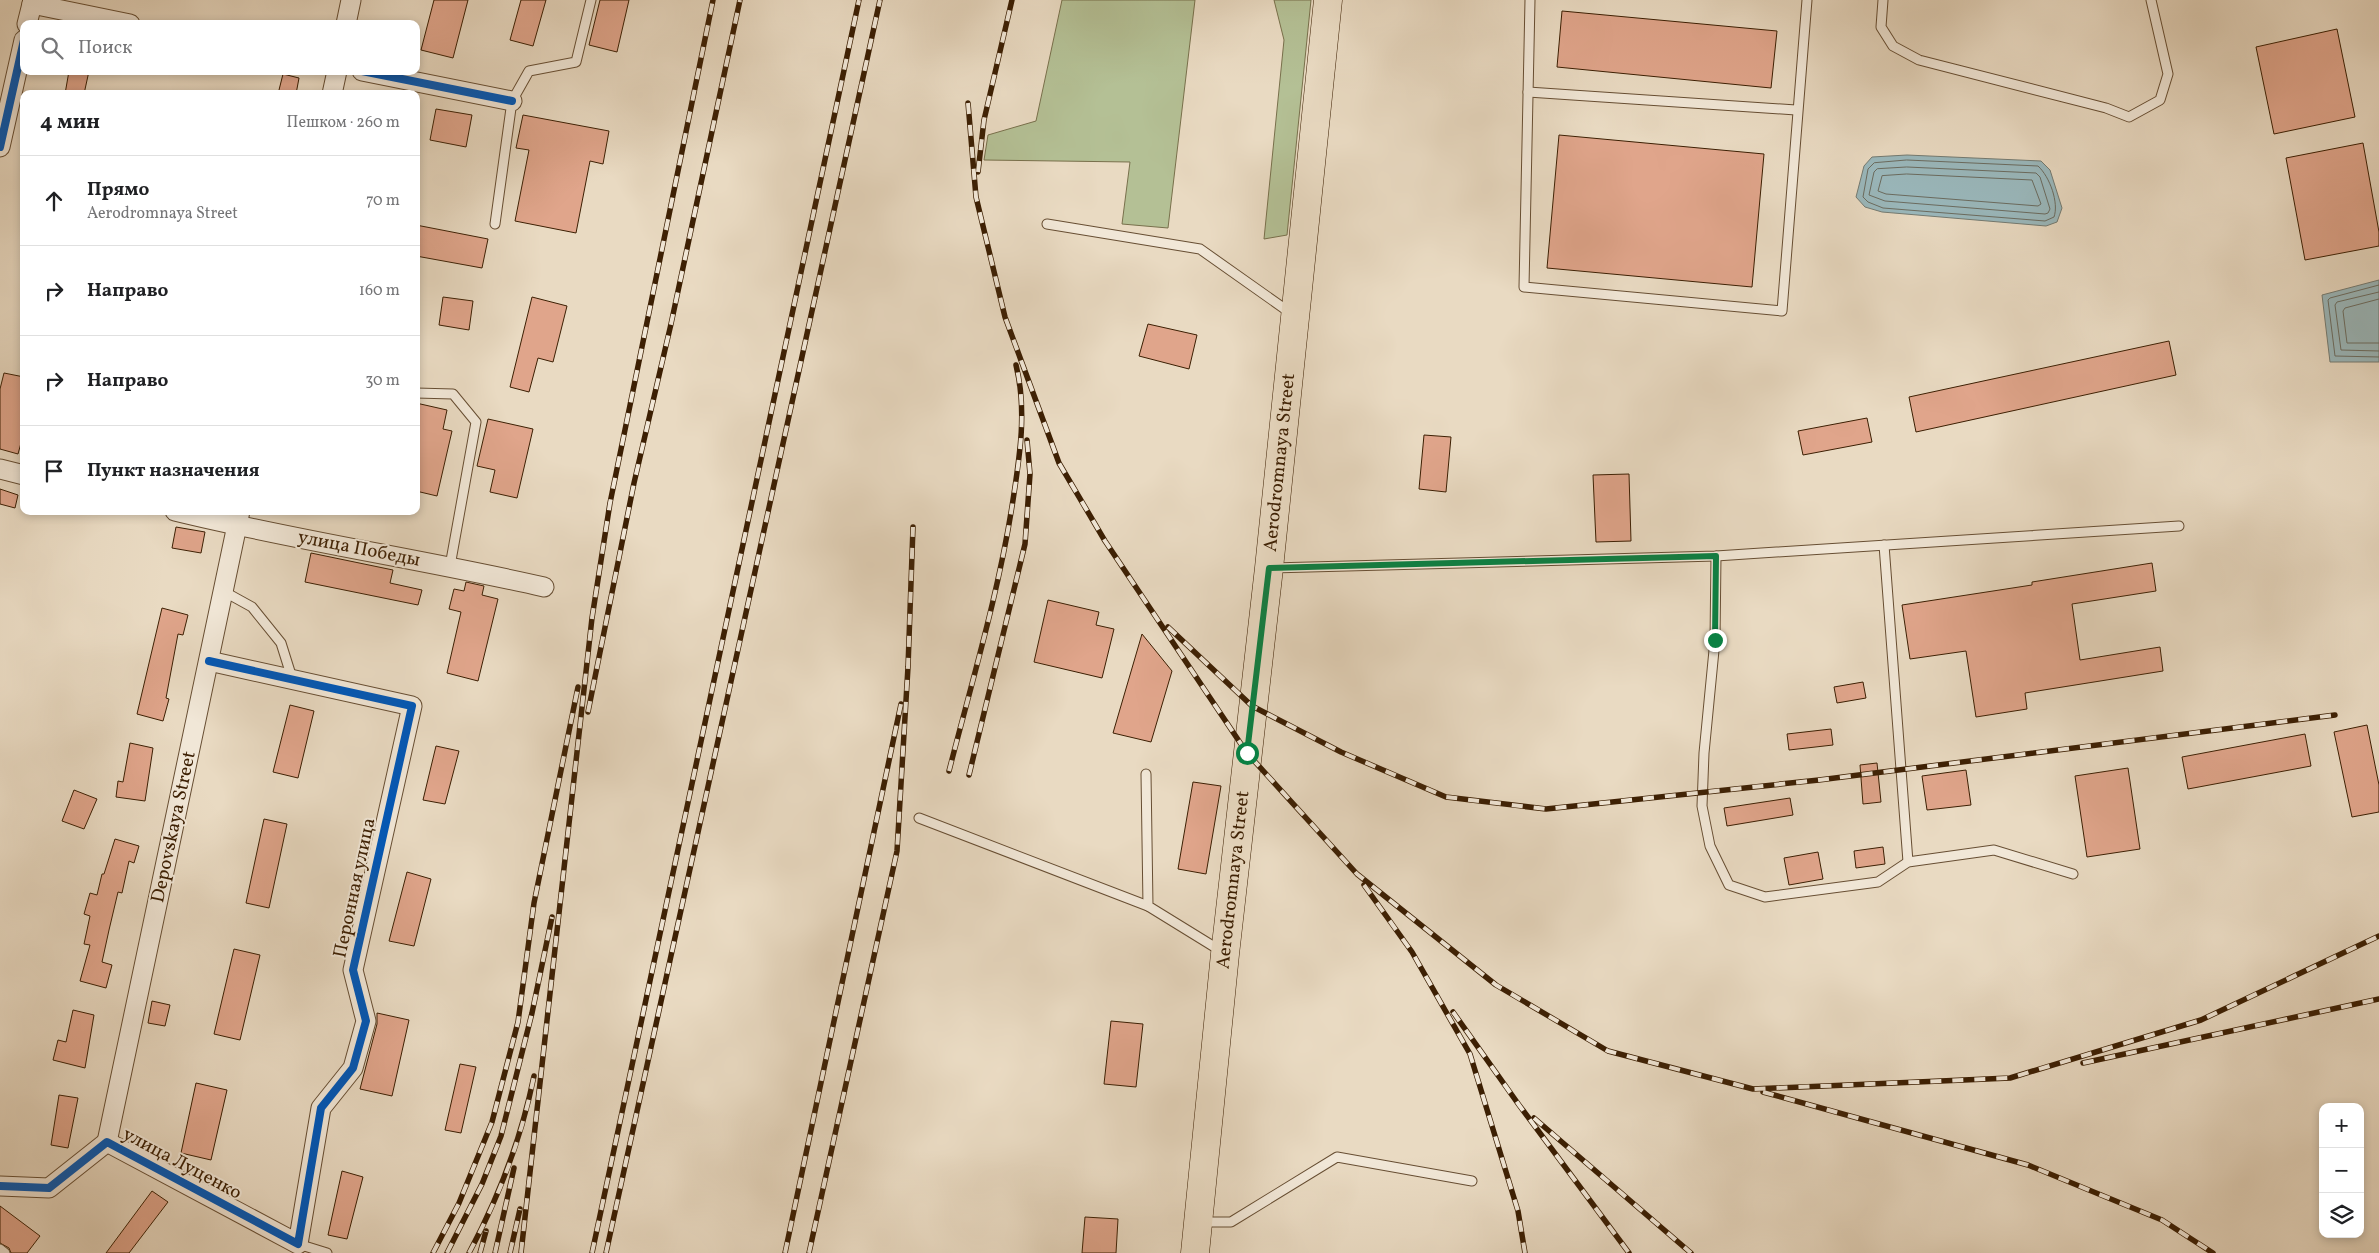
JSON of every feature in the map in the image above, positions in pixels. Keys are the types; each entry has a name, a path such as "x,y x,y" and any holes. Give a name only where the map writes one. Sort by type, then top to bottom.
{"main road":[{"name":"Aerodromnaya Street","path":"1195,1253 1200,1222 1225,954 1269,568 1328,0"}],"street":[{"path":"347,20 351,0"},
{"path":"28,20 32,2 112,20"},
{"path":"0,146 20,58"},
{"path":"333,90 336,75"},
{"path":"382,75 512,101"},
{"path":"0,469 20,474"},
{"name":"улица Победы","path":"206,515 238,519 544,587"},
{"name":"Depovskaya Street","path":"107,1142 238,519"},
{"path":"209,661 292,678"},
{"name":"Перонная улица","path":"292,678 412,706 353,970 366,1021 353,1068 321,1108 298,1244"},
{"name":"улица Луценко","path":"0,1186 49,1188 107,1142 298,1244"}],"lane":[{"path":"495,224 512,101 530,71 576,62 592,0"},
{"path":"1530,0 1524,288 1782,311 1796,110 1806,0"},
{"path":"1883,0 1881,27 1893,46 1919,60 2106,108 2129,117 2160,100 2168,74 2151,0"},
{"path":"1528,92 1796,110"},
{"path":"1047,224 1200,249 1294,315"},
{"path":"420,393 453,394 476,422 450,566"},
{"path":"1269,568 1716,556 2179,526"},
{"path":"1884,545 1908,862"},
{"path":"1716,556 1715,640 1704,753 1702,806 1710,846 1729,885 1765,897 1878,882 1908,862 1994,850 2073,874"},
{"path":"223,591 252,607 281,643 292,678"},
{"path":"1146,774 1148,906"},
{"path":"919,818 1148,906 1225,954"},
{"path":"1200,1222 1231,1222 1337,1157 1472,1181"},
{"path":"298,1244 328,1253"},
{"path":"0,1249 5,1253"}],"green space":[{"path":"1062,0 1195,0 1168,228 1122,224 1130,162 984,160 988,135 1036,121"},
{"path":"1274,0 1311,0 1287,235 1264,239 1284,40"}],"water":[{"path":"1907,155 2041,161 2050,170 2062,208 2057,222 2046,226 1882,212 1865,207 1856,197 1864,166 1872,157"},
{"path":"2379,280 2379,362 2330,362 2322,295"}],"building":[{"path":"434,0 468,0 453,58 421,50"},
{"path":"521,0 546,0 533,46 510,40"},
{"path":"600,0 629,0 617,52 589,45"},
{"path":"1562,11 1777,31 1771,88 1557,67"},
{"path":"2337,29 2355,117 2274,134 2256,47"},
{"path":"68,75 88,75 85,90 66,90"},
{"path":"283,75 299,78 297,90 279,90"},
{"path":"436,109 472,115 466,147 430,140"},
{"path":"523,115 609,131 603,164 590,161 576,233 515,221 529,150 516,148"},
{"path":"1559,135 1764,154 1752,287 1547,268"},
{"path":"2363,143 2379,232 2379,246 2305,260 2286,158"},
{"path":"420,226 488,239 482,268 420,257"},
{"path":"443,297 473,301 469,330 439,325"},
{"path":"532,297 567,306 553,362 538,358 529,392 510,387"},
{"path":"1148,324 1197,335 1189,369 1139,356"},
{"path":"2169,341 2176,375 1916,432 1909,397"},
{"path":"4,373 20,376 20,447 18,454 0,449 0,389"},
{"path":"420,404 447,410 443,429 452,431 437,496 420,492"},
{"path":"1867,418 1872,442 1803,455 1798,431"},
{"path":"488,419 533,429 517,498 490,492 495,470 477,466"},
{"path":"1424,435 1451,437 1446,492 1419,489"},
{"path":"1629,474 1631,541 1596,542 1593,475"},
{"path":"0,489 18,495 15,508 0,504"},
{"path":"176,527 205,532 201,553 172,548"},
{"path":"311,553 393,570 390,583 422,590 418,605 305,582"},
{"path":"2152,563 2156,591 2072,604 2080,660 2160,647 2163,671 2025,693 2027,709 1976,717 1966,651 1910,659 1902,605 2032,585 2032,582"},
{"path":"466,582 484,586 482,595 498,599 478,681 447,673 461,612 449,609 454,589 464,591"},
{"path":"1048,600 1099,612 1096,625 1114,629 1102,678 1034,662"},
{"path":"162,608 188,615 183,635 178,634 166,698 169,699 163,721 137,714"},
{"path":"1142,634 1172,671 1151,742 1113,733"},
{"path":"1863,682 1866,698 1837,703 1834,687"},
{"path":"290,705 314,711 298,778 273,772"},
{"path":"2367,725 2379,785 2379,812 2352,817 2334,732"},
{"path":"1831,729 1833,745 1789,750 1787,734"},
{"path":"2305,734 2311,766 2188,789 2182,757"},
{"path":"130,743 153,748 145,801 116,797 118,781 123,782"},
{"path":"436,746 459,751 445,804 423,800"},
{"path":"1877,763 1881,802 1863,804 1860,765"},
{"path":"2128,768 2140,849 2087,857 2075,776"},
{"path":"1966,770 1971,805 1927,810 1922,776"},
{"path":"1193,782 1221,786 1206,874 1178,869"},
{"path":"74,790 97,799 84,829 62,821"},
{"path":"1790,798 1793,815 1727,826 1724,808"},
{"path":"264,819 287,824 269,908 246,903"},
{"path":"115,839 139,846 134,863 129,861 122,893 118,892 109,930 102,962 112,965 106,988 80,981 90,945 84,944 90,916 84,914 90,893 97,895 102,874 104,874"},
{"path":"1883,847 1885,864 1856,868 1854,851"},
{"path":"1818,852 1823,879 1789,885 1784,858"},
{"path":"407,872 431,879 414,946 389,941"},
{"path":"234,949 260,955 240,1040 214,1034"},
{"path":"152,1001 170,1005 165,1026 148,1023"},
{"path":"73,1010 94,1015 85,1068 53,1060 58,1040 66,1042"},
{"path":"377,1013 409,1020 392,1096 360,1089 377,1024"},
{"path":"1111,1021 1143,1024 1136,1087 1104,1084"},
{"path":"460,1064 476,1067 461,1133 445,1130"},
{"path":"196,1083 227,1090 211,1160 181,1153"},
{"path":"59,1095 78,1098 68,1148 51,1145"},
{"path":"342,1171 363,1177 347,1239 328,1235"},
{"path":"152,1191 168,1202 129,1253 106,1253"},
{"path":"0,1206 40,1236 27,1253 11,1253 9,1248 0,1243"},
{"path":"1085,1217 1118,1219 1116,1253 1082,1253"}],"railway":[{"path":"521,1253 592,618 610,503 713,0"},
{"path":"588,712 634,483 671,324 740,0"},
{"path":"592,1253 859,0"},
{"path":"606,1253 880,0"},
{"path":"978,172 984,120 1012,0"},
{"path":"968,103 976,197 1005,317 1059,463 1105,541 1247,753 1357,874 1496,985 1608,1051 1753,1089 2010,1078 2201,1020 2379,936"},
{"path":"949,771 993,602 1013,500 1020,449 1022,415 1016,365"},
{"path":"969,775 1025,544 1030,474 1027,440"},
{"path":"809,1253 897,851 908,667 913,527"},
{"path":"1168,627 1252,706 1341,752 1446,797 1546,809 1819,780 2335,715"},
{"path":"433,1253 459,1203 492,1122 518,1022 534,903 578,687"},
{"path":"785,1253 901,704"},
{"path":"1364,885 1412,952 1470,1054 1518,1211 1525,1253"},
{"path":"447,1253 482,1184 501,1136 532,1013 552,917"},
{"path":"2083,1063 2379,999"},
{"path":"1453,1012 1519,1105 1629,1253"},
{"path":"469,1253 508,1167 523,1122 534,1076"},
{"path":"1763,1092 2028,1165 2162,1220 2213,1253"},
{"path":"1534,1118 1691,1253"},
{"path":"495,1253 514,1168"},
{"path":"510,1253 520,1209"},
{"path":"480,1253 486,1231"}],"cycle path":[{"path":"0,147 20,58"},
{"path":"382,75 512,101"},
{"path":"0,1186 49,1188 107,1142 298,1244 321,1108 353,1068 366,1021 353,970 412,706 209,661"}],"route":[{"path":"1247,753 1269,568 1716,556 1715,640"}]}
